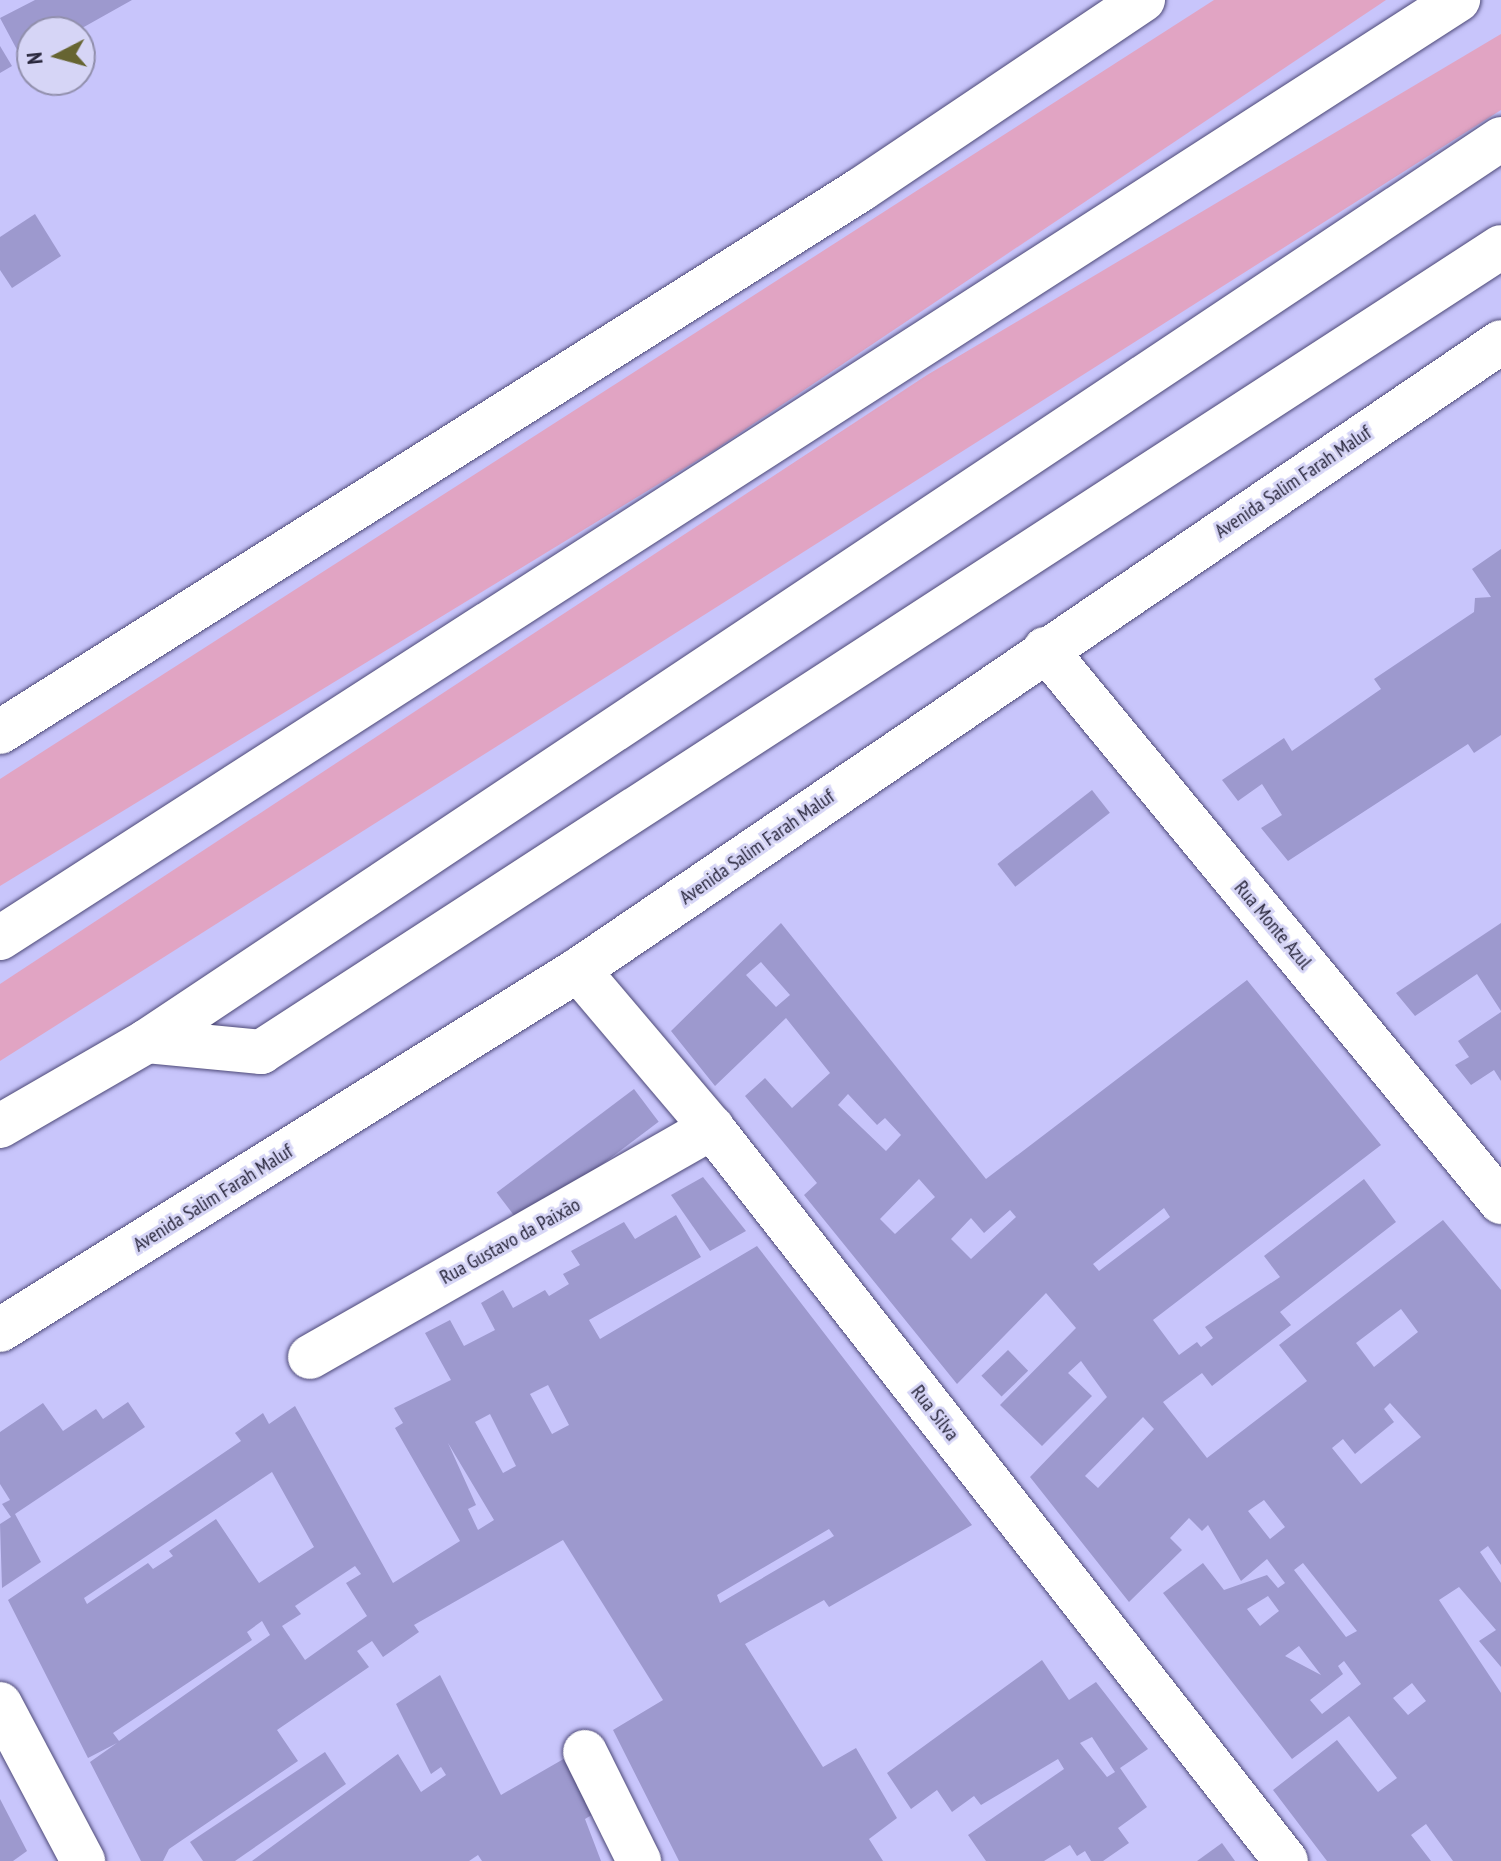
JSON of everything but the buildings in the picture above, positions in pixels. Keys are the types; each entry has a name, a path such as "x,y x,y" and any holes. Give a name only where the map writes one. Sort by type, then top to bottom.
{"main road":[{"path":"0,732 846,198 1143,0"},
{"path":"0,938 1458,0"},
{"path":"0,1126 147,1041 1501,139"},
{"path":"147,1041 261,1052 1501,247"},
{"name":"Avenida Salim Farah Maluf","path":"0,1330 578,970 1045,649 1501,342"},
{"name":"Rua Monte Azul","path":"1045,649 1494,1180"},
{"name":"Rua Silva","path":"578,970 712,1128 1286,1861"},
{"name":"Rua Gustavo da Paixão","path":"310,1357 712,1128"},
{"path":"0,1704 83,1861"},
{"path":"585,1752 639,1861"}],"shaded area":[{"path":"1214,0 1386,0 716,449 0,886 0,779"},
{"path":"1501,34 1501,110 0,1061 0,984 927,375"}]}
